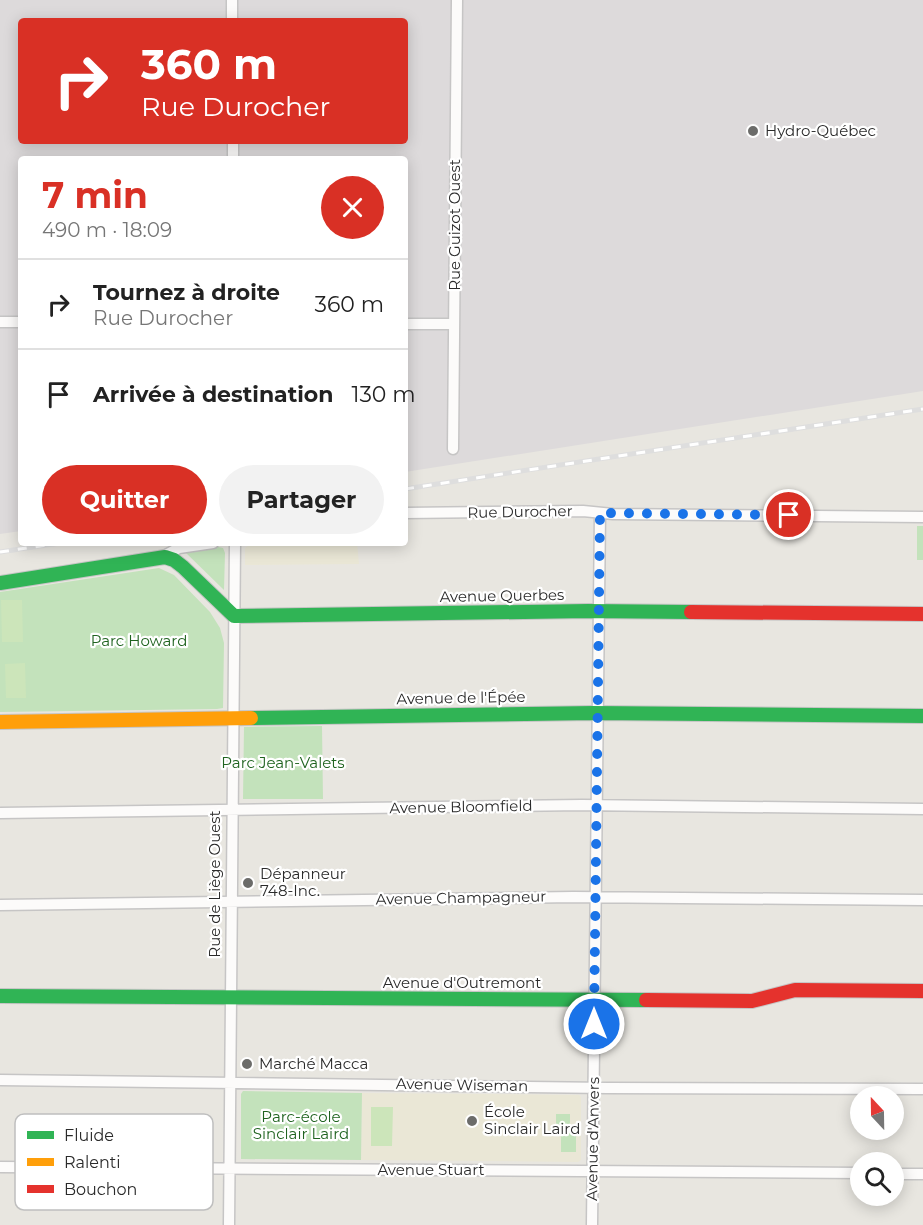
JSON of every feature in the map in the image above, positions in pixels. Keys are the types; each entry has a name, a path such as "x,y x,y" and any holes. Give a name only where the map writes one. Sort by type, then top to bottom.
{"street":[{"path":"232,0 232,18"},
{"name":"Rue Guizot Ouest","path":"453,449 457,0"},
{"path":"0,321 18,322"},
{"path":"408,324 454,324"},
{"name":"Rue Durocher","path":"408,513 583,511 923,517"},
{"name":"Avenue d'Anvers","path":"592,1225 600,513"},
{"path":"0,583 162,557 179,548 193,546"},
{"name":"Rue de Liège Ouest","path":"229,1225 235,546"},
{"path":"162,557 176,561 234,616"},
{"name":"Avenue Querbes","path":"234,616 598,612 923,614"},
{"name":"Avenue de l'Épée","path":"0,722 597,713 923,716"},
{"name":"Avenue Bloomfield","path":"0,813 596,805 923,809"},
{"name":"Avenue Champagneur","path":"0,905 595,897 923,900"},
{"name":"Avenue d'Outremont","path":"0,996 752,1001 795,990 923,991"},
{"name":"Avenue Wiseman","path":"0,1080 923,1089"},
{"name":"Avenue Stuart","path":"0,1167 15,1167"},
{"name":"Avenue Stuart","path":"213,1169 850,1173"},
{"path":"904,1174 923,1174"}],"shaded area":[{"path":"0,0 923,0 923,391 408,472 408,156 18,156 18,531 0,534"},
{"path":"248,546 357,546 359,564 245,565 245,548"},
{"name":"École Sinclair Laird","path":"362,1093 579,1095 581,1097 581,1160 578,1162 361,1160"}],"green space":[{"path":"917,526 923,526 923,560 917,560"},
{"path":"223,548 225,553 224,590 185,552"},
{"name":"Parc Howard","path":"159,568 174,575 210,612 220,628 224,643 223,708 0,712 0,592"},
{"path":"1,600 22,600 23,642 2,642"},
{"path":"25,663 26,698 6,698 5,664"},
{"name":"Parc Jean-Valets","path":"322,726 323,799 243,799 244,727"},
{"name":"Parc-école Sinclair Laird","path":"243,1091 362,1093 361,1160 241,1159 241,1094"},
{"path":"371,1107 393,1107 392,1146 371,1146"},
{"path":"556,1114 570,1114 570,1127 556,1127"},
{"path":"561,1133 576,1133 576,1152 561,1152"}],"railway":[{"path":"408,489 923,409"},
{"path":"0,552 40,546"}],"traffic: fast":[{"path":"0,583 165,557 183,567 234,616 588,611 691,612"},
{"path":"251,718 594,713 923,716"},
{"path":"0,996 646,1000"}],"traffic: slow":[{"path":"0,722 251,718"}],"traffic: jam":[{"path":"691,612 923,614"},
{"path":"646,1000 752,1001 795,990 923,991"}],"place":[{"name":"Hydro-Québec","path":"753,131"},
{"name":"Dépanneur 748-Inc.","path":"248,883"},
{"name":"Marché Macca","path":"247,1064"},
{"name":"École Sinclair Laird","path":"472,1121"}],"route":[{"path":"594,1024 597,601 600,513 789,515"}]}
